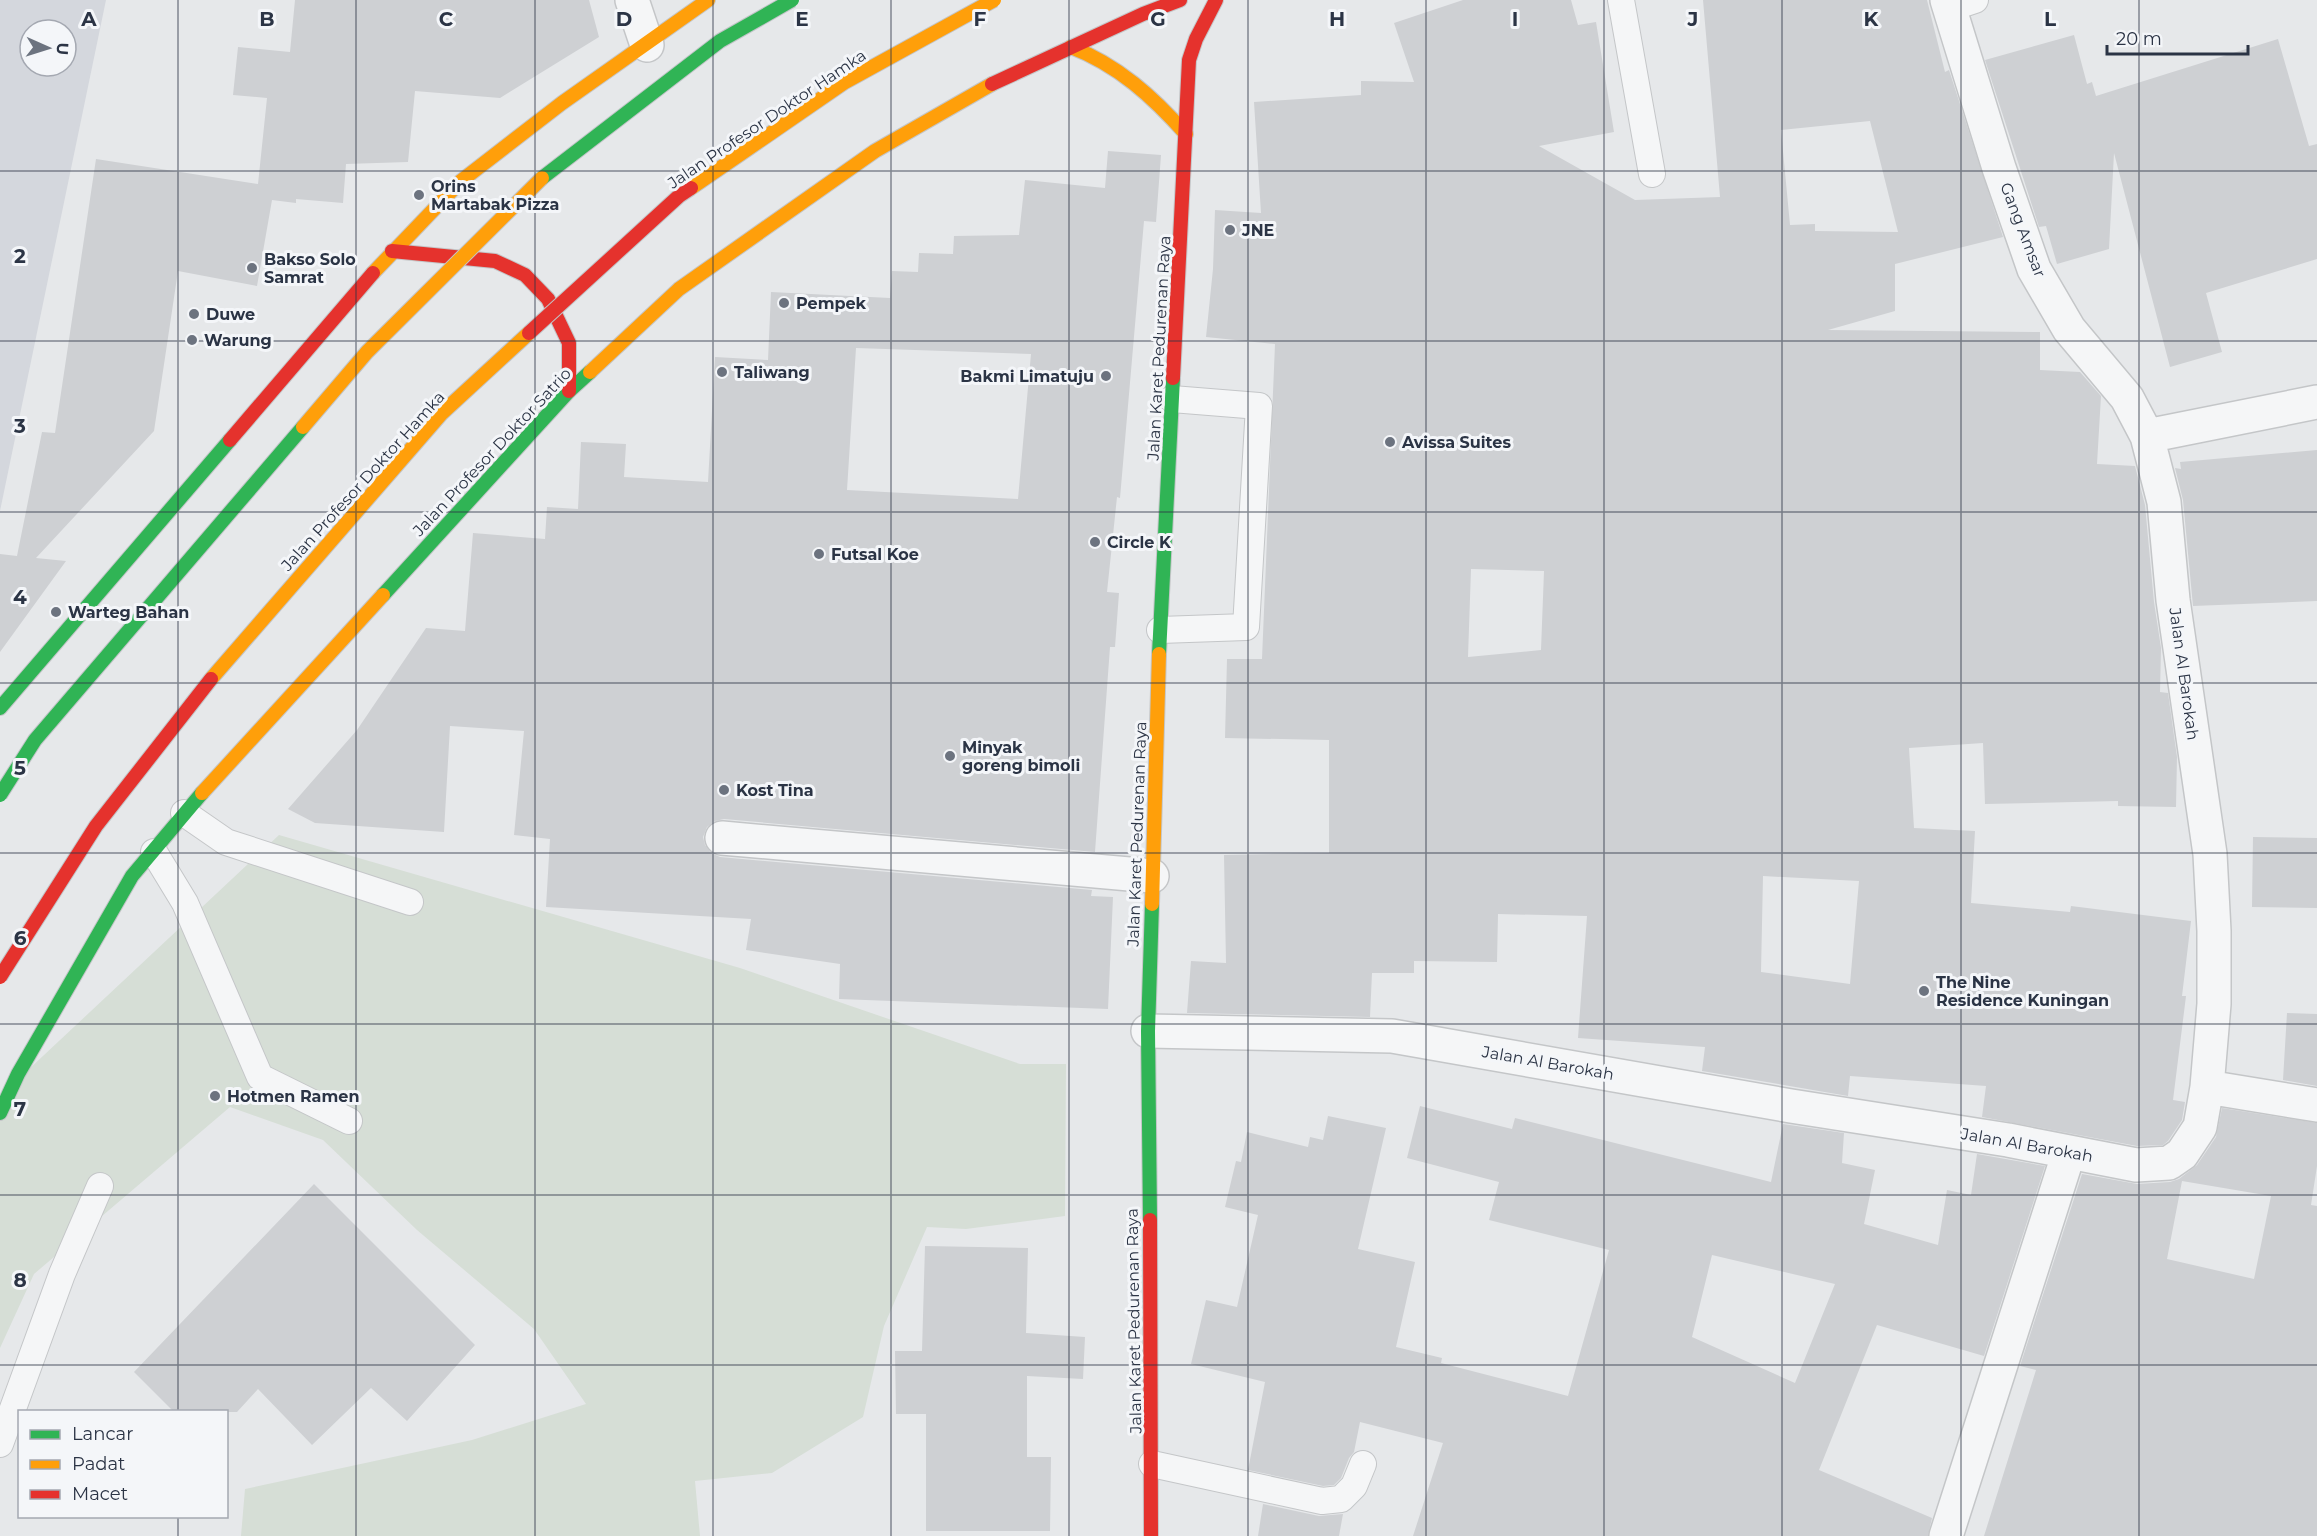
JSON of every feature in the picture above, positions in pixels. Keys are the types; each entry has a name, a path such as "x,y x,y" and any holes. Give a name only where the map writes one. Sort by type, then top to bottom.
{"main road":[{"path":"0,708 392,251 461,181 562,103 708,0"},
{"path":"0,795 36,740 367,352 533,185 720,40 792,0"},
{"name":"Jalan Profesor Doktor Hamka","path":"0,977 96,826 195,698 442,413 679,196 845,82 994,0"},
{"name":"Jalan Profesor Doktor Satrio","path":"0,1113 18,1074 132,876 184,813 569,391 679,289 875,151 986,87 1143,14 1180,0"},
{"name":"Jalan Karet Pedurenan Raya","path":"1150,1536 1152,1464 1148,1031 1160,630 1189,60 1196,39 1216,0"},
{"path":"1071,47 1091,54 1143,88 1186,134"},
{"path":"392,251 495,261 525,275 548,299 569,343 569,391"}],"street":[{"path":"632,0 647,45"},
{"name":"Gang Amsar","path":"1947,0 1999,168 2034,269 2069,329 2127,398 2146,436"},
{"path":"2146,436 2317,402"},
{"name":"Jalan Al Barokah","path":"1148,1031 1392,1036 2136,1165 2169,1163 2182,1154 2200,1127 2207,1088 2214,1004 2214,931 2210,854 2173,600 2164,502 2146,436"},
{"path":"722,838 1152,876"},
{"path":"2207,1088 2317,1105"},
{"path":"1946,1536 2069,1152"}],"lane":[{"path":"1621,0 1652,174"},
{"path":"1965,0 1966,3 1976,0"},
{"path":"1160,630 1246,627 1260,406 1172,399"},
{"path":"184,813 226,842 410,902"},
{"path":"154,852 186,903 260,1077 349,1121"},
{"path":"0,1444 62,1274 100,1186"},
{"path":"1152,1464 1322,1501 1341,1499 1354,1486 1363,1464"}],"shaded area":[{"path":"0,0 106,0 0,511"},
{"path":"279,835 740,968 1020,1064 1066,1064 1065,1216 966,1229 927,1227 884,1326 863,1417 772,1473 695,1481 700,1536 241,1536 245,1489 472,1440 586,1404 534,1329 417,1230 323,1140 230,1107 34,1274 0,1348 0,1108 12,1085"}],"building":[{"path":"295,0 589,0 599,37 500,98 415,91 408,162 346,164 343,203 296,199 296,203 272,200 257,286 178,271 154,431 36,558 66,561 0,652 0,554 17,556 42,432 55,433 96,159 258,184 267,98 233,95 238,47 290,52"},
{"path":"1463,0 1571,0 1578,25 1596,22 1614,132 1539,146 1635,200 1720,197 1703,0 1927,0 1945,72 1949,70 2003,237 1895,264 1895,311 1828,330 2040,332 2040,370 2080,372 2101,396 2097,464 2135,466 2145,505 2154,602 2161,648 2160,692 2168,693 2177,757 2176,807 2118,806 2118,801 1985,804 1983,743 1909,748 1914,828 1975,831 1971,903 2070,912 2071,906 2191,921 2182,996 2186,996 2173,1100 2185,1102 2182,1120 2163,1145 2137,1146 1982,1117 1986,1086 1850,1076 1848,1096 1702,1071 1705,1047 1578,1038 1587,916 1498,914 1497,962 1414,961 1414,973 1372,973 1370,1017 1187,1013 1191,961 1226,963 1224,855 1329,853 1329,740 1225,738 1227,659 1262,659 1275,344 1206,337 1213,269 1215,210 1261,213 1254,102 1361,95 1361,81 1414,82 1394,23","holes":["1870,121 1898,232 1815,231 1815,224 1790,225 1781,130","1471,569 1544,571 1541,650 1468,657","1763,876 1859,881 1850,984 1761,972"]},
{"path":"2074,35 2087,84 2092,82 2096,96 2278,39 2309,146 2317,144 2317,259 2206,293 2222,352 2170,367 2114,153 2109,249 2057,264 2046,226 2039,227 1985,60"},
{"path":"1108,151 1161,155 1156,222 1144,221 1120,498 1117,497 1107,592 1119,593 1115,647 1110,647 1095,852 724,819 715,821 707,827 703,837 711,853 720,857 1092,890 1091,896 1113,897 1108,1009 839,999 840,964 746,950 751,919 546,907 550,839 514,835 524,731 450,726 444,832 315,823 288,809 357,730 426,628 465,631 473,533 545,539 547,507 578,509 581,442 626,444 624,477 708,482 715,357 768,360 771,292 890,298 892,271 918,272 919,253 953,254 954,236 1019,235 1025,180 1105,188","holes":["856,348 1031,354 1018,499 847,490"]},
{"path":"2317,450 2317,601 2193,606 2183,500 2175,468 2181,469 2180,462"},
{"path":"2253,837 2317,838 2317,908 2252,907"},
{"path":"2287,1013 2317,1014 2317,1086 2283,1080"},
{"path":"1420,1106 1512,1129 1515,1118 1771,1182 1783,1124 1844,1133 1842,1163 1875,1170 1864,1224 1938,1245 1947,1190 1971,1195 1977,1154 2045,1166 1984,1356 1877,1325 1819,1470 1932,1518 1928,1536 1413,1536 1443,1443 1360,1422 1354,1452 1341,1478 1334,1485 1323,1486 1248,1470 1265,1382 1191,1364 1206,1300 1237,1307 1258,1215 1225,1207 1236,1161 1241,1162 1247,1132 1308,1147 1310,1137 1323,1140 1328,1116 1386,1128 1358,1249 1415,1262 1396,1347 1442,1358 1441,1363 1568,1396 1609,1250 1489,1220 1499,1182 1407,1158","holes":["1712,1255 1835,1284 1795,1383 1692,1337"]},
{"path":"2222,1108 2317,1123 2317,1166 2311,1205 2317,1206 2317,1536 1984,1536 2036,1370 2020,1366 2082,1174 2137,1184 2170,1182 2179,1179 2197,1165 2216,1137","holes":["2182,1181 2271,1196 2254,1279 2167,1259"]},
{"path":"314,1184 475,1345 407,1421 371,1388 312,1445 258,1389 237,1412 172,1410 134,1372"},
{"path":"925,1246 1028,1248 1026,1333 1085,1337 1083,1379 1027,1376 1027,1457 1051,1457 1050,1531 926,1531 926,1414 896,1414 895,1351 922,1351"},
{"path":"1263,1504 1319,1516 1343,1514 1339,1536 1258,1536"}],"traffic: fast":[{"path":"542,178 720,41 792,0"},
{"path":"383,595 569,391 590,372"},
{"path":"1159,654 1173,378"},
{"path":"0,795 35,740 303,427"},
{"path":"0,708 230,440"},
{"path":"0,1113 18,1074 132,876 202,793"},
{"path":"1150,1220 1148,1031 1152,904"}],"traffic: slow":[{"path":"373,273 461,181 562,103 708,0"},
{"path":"691,188 845,82 994,0"},
{"path":"1071,47 1104,63 1134,83 1186,134"},
{"path":"590,372 679,289 875,151 992,84"},
{"path":"303,427 367,352 542,178"},
{"path":"211,679 442,413 529,333"},
{"path":"202,793 383,595"},
{"path":"1152,904 1159,654"}],"traffic: jam":[{"path":"992,84 1143,14 1180,0"},
{"path":"1173,378 1189,60 1196,39 1216,0"},
{"path":"529,333 679,196 691,188"},
{"path":"392,251 495,261 525,275 548,299 569,343 569,391"},
{"path":"230,440 373,273"},
{"path":"0,977 96,826 211,679"},
{"path":"1150,1220 1151,1536"}],"place":[{"name":"Orins Martabak Pizza","path":"419,195"},
{"name":"JNE","path":"1230,230"},
{"name":"Bakso Solo Samrat","path":"252,268"},
{"name":"Pempek","path":"784,303"},
{"name":"Duwe","path":"194,314"},
{"name":"Warung","path":"192,340"},
{"name":"Taliwang","path":"722,372"},
{"name":"Bakmi Limatuju","path":"1106,376"},
{"name":"Avissa Suites","path":"1390,442"},
{"name":"Circle K","path":"1095,542"},
{"name":"Futsal Koe","path":"819,554"},
{"name":"Warteg Bahan","path":"56,612"},
{"name":"Minyak goreng bimoli","path":"950,756"},
{"name":"Kost Tina","path":"724,790"},
{"name":"The Nine Residence Kuningan","path":"1924,991"},
{"name":"Hotmen Ramen","path":"215,1096"}]}
